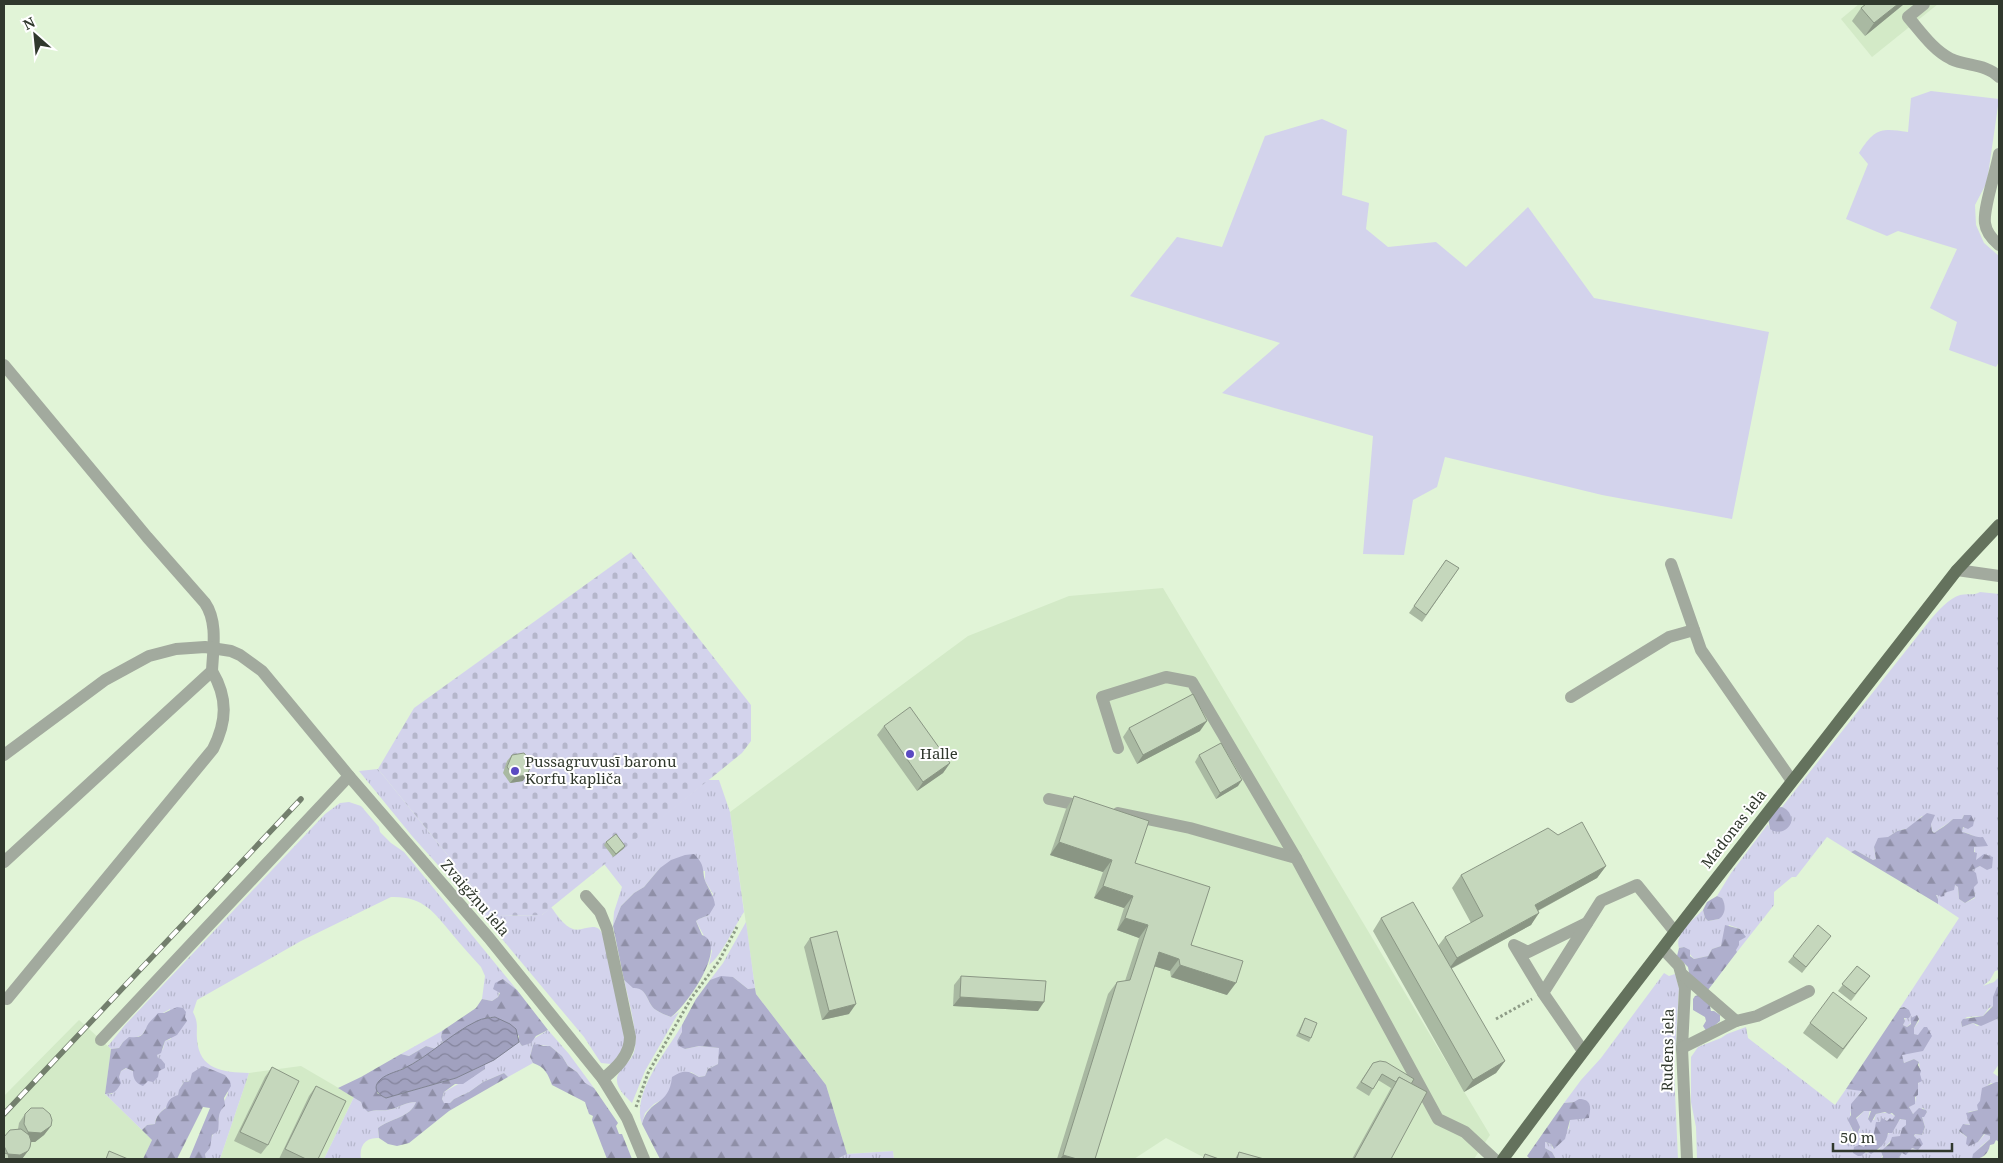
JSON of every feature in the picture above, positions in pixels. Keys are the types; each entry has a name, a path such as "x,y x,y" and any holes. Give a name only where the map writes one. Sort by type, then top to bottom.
{"main road":[{"name":"Madonas iela","path":"1503,1159 1583,1050 1957,570 1999,525"}],"street":[{"path":"1924,4 1908,16 1931,44 1942,54 1953,60 1987,69 1999,77"},
{"path":"1999,154 1985,211 1985,222 1987,231 1999,245"},
{"path":"4,365 147,537 205,603 213,620 212,672 220,685 223,698 221,733 213,749 7,999"},
{"path":"1671,564 1701,650 1792,781"},
{"path":"1957,570 1999,576"},
{"path":"1571,697 1668,637 1694,630"},
{"name":"Zvaigžņu iela","path":"4,755 105,680 135,662 163,651 176,649 213,647 240,655 262,671 349,776 489,938 603,1079 627,1118 644,1159"},
{"path":"4,862 212,672"},
{"path":"1118,748 1102,697 1166,677 1192,682 1296,858 1438,1119 1465,1132 1494,1159"},
{"path":"101,1040 349,776"},
{"path":"1049,799 1190,828 1296,858"},
{"path":"1543,993 1601,901 1637,885 1674,932"},
{"path":"586,896 600,912 607,929 630,1037 629,1048 624,1059 603,1079"},
{"path":"1583,1050 1543,993 1514,945 1528,952 1587,923"},
{"path":"1663,949 1676,962 1683,975 1736,1021"},
{"name":"Rudens iela","path":"1683,975 1685,1001 1682,1048 1687,1159"},
{"path":"1682,1048 1736,1021 1757,1016 1809,991"}],"path":[{"path":"632,1130 635,1109 648,1074 692,998 718,961 737,928"},
{"path":"1496,1019 1543,993"}],"shaded area":[{"path":"1859,4 1938,4 1872,57 1841,19"},
{"path":"1163,588 1490,1135 1474,1159 1207,1159 1166,1138 1134,1159 894,1159 893,1151 847,1154 826,1085 756,994 730,812 968,636 1069,596"},
{"path":"79,1020 111,1049 105,1094 152,1140 143,1159 4,1159 4,1096"},
{"path":"301,1066 354,1097 324,1159 220,1159 249,1073"}],"green space":[{"path":"1931,91 1999,99 1987,182 1975,205 1976,225 1984,243 1999,256 1999,362 1996,367 1949,350 1957,322 1930,308 1957,249 1898,231 1887,236 1846,219 1868,164 1859,153 1874,134 1885,130 1908,132 1911,98"},
{"path":"1322,119 1347,130 1342,195 1369,203 1366,229 1388,247 1436,242 1466,267 1528,207 1594,298 1769,332 1732,519 1602,495 1445,457 1437,487 1413,500 1404,555 1363,554 1373,436 1222,393 1280,343 1130,296 1177,237 1222,247 1265,136"},
{"path":"631,552 751,705 751,741 742,753 542,915 497,916 378,769 414,708"},
{"path":"1980,592 1999,594 1999,970 1995,971 1990,980 1983,986 1994,982 1999,977 1994,1006 1989,1008 1983,1016 1967,1017 1961,1022 1962,1027 1973,1023 1977,1026 1999,1018 1999,1064 1993,1073 1999,1077 1999,1082 1991,1083 1984,1088 1978,1110 1968,1112 1970,1125 1965,1124 1959,1131 1974,1143 1978,1142 1985,1134 1990,1136 1990,1139 1981,1146 1972,1159 1898,1159 1902,1153 1912,1148 1914,1149 1917,1139 1914,1137 1915,1134 1922,1135 1925,1127 1922,1117 1927,1112 1923,1108 1913,1114 1909,1109 1910,1105 1915,1102 1920,1074 1919,1062 1914,1059 1904,1063 1901,1054 1928,1032 1927,1028 1918,1036 1914,1034 1914,1028 1919,1021 1918,1016 1907,1027 1903,1025 1906,1017 1904,1007 1900,1008 1959,918 1938,904 1936,894 1944,893 1955,885 1958,887 1959,899 1965,903 1975,898 1971,870 1980,866 1976,860 1974,847 1978,846 1978,838 1961,832 1971,815 1964,815 1962,819 1953,819 1934,833 1931,824 1922,816 1914,824 1906,829 1897,831 1874,847 1876,859 1873,860 1855,850 1851,852 1827,837 1796,877 1792,877 1774,892 1774,905 1737,952 1740,929 1729,925 1721,946 1712,949 1708,956 1694,959 1684,947 1679,948 1678,943 1682,932 1703,910 1708,921 1719,919 1724,908 1722,898 1717,896 1731,873 1768,824 1770,829 1787,810 1782,807 1931,619 1952,599 1963,594"},
{"path":"378,769 497,916 542,915 551,907 570,928 576,930 596,927 599,929 603,936 611,965 625,1043 621,1053 611,1064 601,1063 584,1037 471,902 412,836 359,771"},
{"path":"708,780 719,780 730,812 744,912 723,948 709,965 712,951 696,921 709,915 713,894 705,881 705,871 660,868 644,887 634,893 621,906 613,926 614,912 622,887 604,864"},
{"path":"349,802 361,806 379,827 380,832 404,852 517,990 503,979 498,997 492,1001 482,999 485,976 481,967 433,912 420,902 412,899 391,897 301,941 197,1000 193,1012 197,1023 197,1039 202,1057 207,1063 222,1070 249,1073 220,1159 206,1159 205,1154 219,1119 218,1114 228,1093 225,1075 215,1073 209,1068 191,1081 184,1082 177,1097 161,1112 155,1124 147,1125 142,1130 105,1094 112,1094 121,1071 127,1068 133,1071 158,1059 157,1055 163,1049 165,1041 171,1039 170,1009 154,1018 142,1035 123,1042 119,1048 111,1049 108,1046 125,1025 325,814 340,803"},
{"path":"1782,807 1790,813 1791,823 1784,830 1779,832 1773,831 1770,829 1768,818 1775,808"},
{"path":"1927,813 1935,815 1931,824 1934,833 1953,819 1962,819 1964,815 1971,815 1974,821 1973,826 1968,829 1963,827 1962,832 1983,837 1988,846 1974,847 1974,852 1977,853 1976,860 1984,854 1993,857 1992,868 1987,870 1980,866 1972,870 1976,873 1978,883 1974,887 1975,897 1965,903 1959,899 1958,887 1955,885 1954,890 1944,893 1944,896 1936,895 1938,904 1851,852 1855,850 1873,860 1876,859 1874,847 1878,838 1888,837 1897,831 1906,829"},
{"path":"694,854 702,866 706,883 713,896 715,905 709,915 696,921 702,935 709,941 711,951 708,963 694,990 686,1002 671,1017 656,1010 642,990 633,988 624,980 613,926 621,906 634,893 644,887 660,868 671,860"},
{"path":"1717,896 1722,898 1725,906 1724,912 1719,919 1708,921 1703,910 1707,902"},
{"path":"746,922 755,988 748,989 733,977 710,980 723,963"},
{"path":"1725,925 1740,929 1746,937 1739,941 1737,952 1708,990 1690,978 1688,967 1677,956 1679,948 1684,947 1690,950 1690,956 1694,959 1708,956 1712,949 1721,946"},
{"path":"1664,973 1669,976 1675,974 1679,988 1674,1070 1678,1159 1556,1159 1552,1152 1545,1148 1545,1142 1551,1144 1553,1149 1569,1128 1570,1120 1576,1118 1574,1102 1564,1103 1601,1058"},
{"path":"721,976 733,977 748,989 755,988 756,994 826,1085 847,1154 837,1159 660,1159 642,1124 649,1110 667,1093 672,1077 686,1072 699,1077 705,1076 708,1069 718,1064 719,1048 699,1046 685,1049 679,1046 677,1041 682,1032 682,1025 696,999 710,980"},
{"path":"503,979 517,990 548,1030 536,1036 531,1043 522,1046 519,1042 519,1036 495,1017 481,1020 468,1026 443,1044 442,1031 476,1008 482,999 492,1001 498,997 500,993 493,989 495,983"},
{"path":"624,980 633,987 642,990 653,1007 658,1011 671,1017 679,1012 645,1071 632,1103 617,1084 617,1077 632,1056 635,1045 632,1017"},
{"path":"1999,986 1999,1018 1981,1026 1973,1023 1962,1027 1961,1022 1963,1019 1983,1016 1993,1006 1993,997"},
{"path":"1699,995 1709,1002 1711,1011 1720,1015 1720,1021 1707,1032 1703,1026 1706,1021 1705,1017 1693,1010 1693,999"},
{"path":"177,1007 183,1008 186,1012 185,1017 187,1021 177,1035 165,1041 161,1053 157,1055 165,1064 165,1068 159,1071 158,1077 153,1082 148,1081 143,1086 135,1080 133,1071 126,1068 121,1071 119,1077 121,1083 117,1090 113,1093 105,1094 111,1049 119,1048 129,1037 141,1036 148,1024 158,1013 164,1013"},
{"path":"1904,1007 1909,1010 1911,1015 1909,1018 1904,1018 1903,1025 1907,1027 1911,1024 1911,1018 1917,1015 1919,1019 1914,1028 1914,1034 1918,1035 1924,1027 1927,1027 1932,1036 1923,1051 1902,1055 1904,1063 1914,1059 1919,1062 1922,1081 1918,1083 1918,1095 1915,1097 1915,1104 1909,1107 1913,1114 1919,1108 1927,1112 1922,1117 1925,1127 1922,1135 1915,1134 1914,1136 1917,1139 1920,1138 1923,1144 1918,1150 1912,1148 1906,1155 1902,1153 1898,1159 1881,1159 1883,1157 1881,1151 1890,1143 1892,1137 1900,1136 1902,1128 1906,1125 1906,1120 1900,1119 1892,1133 1888,1133 1886,1140 1880,1148 1871,1154 1867,1151 1858,1156 1853,1153 1854,1147 1859,1145 1864,1147 1868,1140 1873,1138 1876,1122 1880,1122 1882,1118 1887,1121 1890,1118 1892,1120 1895,1116 1892,1113 1885,1112 1876,1114 1871,1123 1868,1119 1871,1111 1864,1111 1856,1118 1860,1127 1857,1135 1855,1135 1848,1120 1851,1115 1851,1104 1862,1091 1846,1089 1900,1008"},
{"path":"682,1025 682,1032 677,1041 685,1049 699,1046 720,1048 718,1064 708,1069 705,1076 699,1077 691,1072 671,1088 665,1098 654,1104 645,1113 642,1124 640,1112 646,1086"},
{"path":"1746,1027 1748,1038 1835,1105 1846,1089 1861,1090 1851,1110 1850,1122 1853,1132 1860,1130 1855,1120 1864,1111 1870,1110 1868,1119 1874,1120 1876,1114 1884,1113 1896,1117 1892,1120 1880,1122 1864,1153 1879,1150 1895,1125 1901,1119 1906,1120 1907,1123 1900,1137 1895,1137 1886,1146 1881,1159 1697,1159 1696,1127 1691,1102 1691,1057 1698,1047"},
{"path":"548,1030 569,1054 594,1088 584,1083 577,1072 568,1066 562,1056 550,1046 533,1045 530,1057 533,1063 508,1077 504,1073 483,1082 450,1103 444,1104 442,1099 444,1092 485,1069 485,1064 519,1042 522,1046"},
{"path":"442,1031 443,1044 436,1049 426,1046 409,1056 401,1054"},
{"path":"533,1045 550,1046 562,1056 568,1066 577,1072 585,1083 594,1088 618,1123 616,1126 619,1134 622,1134 632,1159 607,1159 592,1120 593,1116 589,1114 585,1102 552,1085 546,1071 533,1063 530,1057"},
{"path":"426,1046 436,1049 409,1066 384,1077 377,1093 386,1098 456,1078 485,1064 485,1069 463,1084 455,1084 444,1092 442,1099 444,1103 450,1103 483,1082 504,1073 508,1077 449,1111 409,1143 397,1146 388,1144 379,1138 378,1128 405,1115 416,1102 388,1110 368,1112 361,1102 338,1088 401,1054 409,1056"},
{"path":"203,1066 225,1075 230,1081 231,1086 224,1098 225,1106 219,1114 218,1131 212,1135 210,1148 205,1154 206,1159 189,1159 210,1108 203,1107 177,1159 143,1159 152,1140 142,1130 147,1125 155,1124 157,1116 166,1108 173,1097 178,1095 184,1082 190,1081 192,1073"},
{"path":"1999,1082 1999,1142 1996,1140 1994,1144 1990,1145 1984,1156 1972,1159 1973,1154 1990,1139 1990,1136 1984,1134 1978,1142 1969,1146 1966,1144 1967,1137 1959,1131 1963,1124 1970,1125 1966,1113 1978,1110 1977,1105 1980,1101 1982,1088"},
{"path":"354,1097 361,1102 368,1112 389,1110 416,1102 405,1115 378,1128 379,1138 370,1139 364,1143 361,1150 361,1159 324,1159"},
{"path":"1583,1099 1590,1105 1589,1118 1570,1120 1565,1139 1554,1149 1551,1144 1545,1142 1545,1148 1552,1152 1556,1159 1530,1159 1527,1156 1564,1103 1574,1102"},
{"path":"893,1151 894,1159 837,1159 847,1154"}],"water":[{"path":"495,1017 516,1029 519,1042 494,1060 456,1078 386,1098 377,1091 377,1084 384,1077 413,1064 467,1026 482,1019"}],"building":[{"path":"1866,4 1898,4 1874,23 1861,8"},
{"path":"1446,560 1459,568 1426,615 1414,606"},
{"path":"1193,694 1207,721 1143,755 1129,728"},
{"name":"Halle","path":"910,707 950,763 923,782 884,726"},
{"path":"1221,743 1242,780 1220,793 1199,755"},
{"path":"524,753 532,763 527,775 515,777 507,767 512,755"},
{"path":"1074,796 1149,821 1135,863 1210,887 1191,945 1243,961 1236,983 1180,965 1179,959 1159,952 1095,1159 1077,1159 1063,1155 1117,982 1130,980 1148,925 1125,918 1133,896 1103,886 1112,860 1059,842"},
{"path":"1582,822 1606,866 1535,905 1539,913 1457,958 1445,937 1483,916 1461,875 1548,828 1558,835"},
{"path":"616,834 625,846 616,854 606,842"},
{"path":"1413,902 1505,1061 1473,1080 1381,918"},
{"path":"1818,925 1831,936 1806,967 1793,956"},
{"path":"837,931 856,1004 829,1011 810,938"},
{"path":"1857,966 1870,976 1855,994 1842,984"},
{"path":"961,976 1046,981 1044,1002 960,997"},
{"path":"1833,992 1867,1018 1843,1049 1810,1023"},
{"path":"1305,1018 1317,1023 1311,1038 1299,1033"},
{"path":"1386,1062 1414,1079 1411,1084 1399,1077 1396,1082 1382,1074 1373,1089 1361,1082 1373,1063"},
{"path":"272,1067 299,1081 268,1145 240,1132"},
{"path":"1399,1077 1427,1092 1391,1159 1354,1159"},
{"path":"316,1086 346,1101 318,1159 306,1159 285,1149"},
{"path":"31,1108 43,1108 50,1114 51,1126 41,1133 28,1132 24,1124 25,1114"},
{"path":"21,1129 29,1135 31,1141 28,1151 20,1155 8,1154 4,1146 4,1137 10,1130"},
{"path":"109,1151 128,1159 106,1159"},
{"path":"1239,1152 1264,1159 1237,1159"},
{"path":"4,1153 8,1154 9,1159 4,1159"},
{"path":"1205,1154 1219,1159 1203,1159"}],"railway":[{"path":"4,1114 301,799"}],"place":[{"name":"Halle","path":"910,754"},
{"name":"Pussagruvusī baronu Korfu kapliča","path":"515,771"}]}
